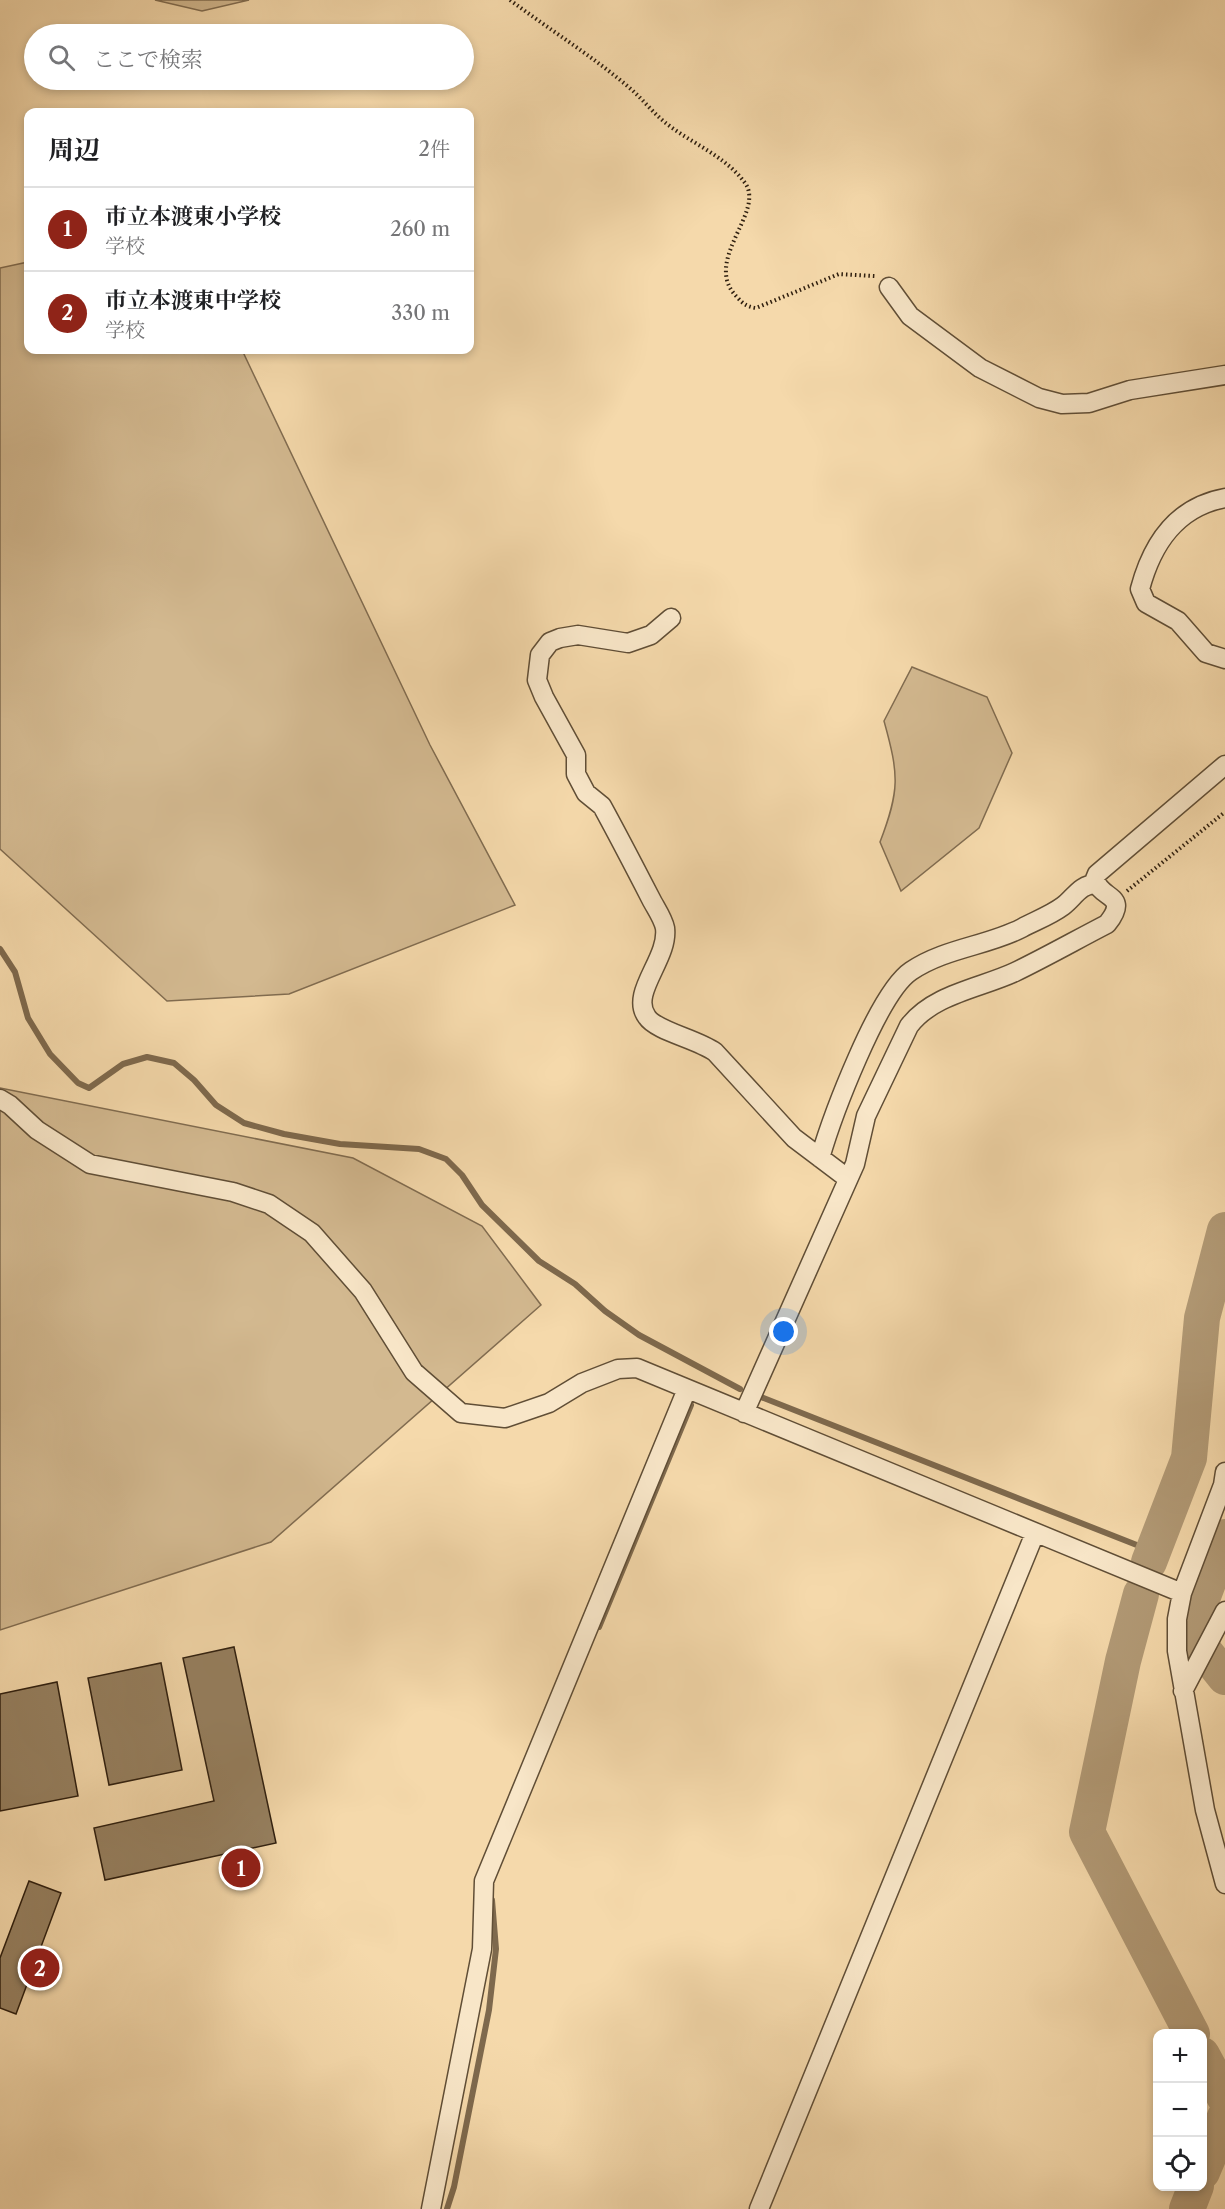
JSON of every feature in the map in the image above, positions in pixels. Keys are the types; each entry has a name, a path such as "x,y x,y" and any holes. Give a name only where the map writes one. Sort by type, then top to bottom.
{"street":[{"path":"889,287 910,316 980,368 1039,398 1062,404 1089,403 1130,390 1225,375"},
{"path":"1225,498 1197,506 1166,532 1148,561 1140,589 1146,603 1178,621 1206,653 1225,659"},
{"path":"671,618 651,635 628,642 578,635 550,642 540,655 537,680 557,723 576,755 576,774 586,793 602,806 665,926 661,958 641,999 642,1010 648,1020 659,1028 701,1042 715,1052 794,1138 848,1178"},
{"path":"1095,884 1097,874 1103,867 1225,765"},
{"path":"744,1413 855,1164 866,1116 909,1026 917,1015 930,1006 1014,972 1107,924 1112,917 1116,902 1113,897 1095,884 1085,885 1062,907 1016,931 934,958 910,971 896,985 880,1009 831,1123 820,1158"},
{"path":"0,1099 10,1105 37,1130 90,1164 233,1191 269,1204 295,1221 312,1233 363,1291 414,1372 461,1413 505,1418 549,1403 582,1383 618,1369 637,1368 1182,1593"},
{"path":"431,2209 482,1949 484,1881 687,1389"},
{"path":"1225,1472 1182,1593 1177,1619 1177,1652 1204,1810 1225,1884"},
{"path":"759,2209 1035,1533"},
{"path":"1183,1691 1225,1611"}],"path":[{"path":"510,0 631,90 662,120 706,149 738,174 746,184 750,193 749,204 737,228 726,272 726,283 742,303 756,308 839,274 870,275 882,279 889,287"},
{"path":"1116,902 1167,856 1225,812"}],"shaded area":[{"path":"155,0 249,0 202,11"},
{"path":"24,263 24,354 244,354 430,745 515,905 289,994 167,1001 0,849 0,268"},
{"path":"912,667 987,697 1012,753 979,828 901,891 880,842 891,809 895,782 893,755 884,721"},
{"path":"0,1088 353,1158 482,1226 541,1305 271,1542 0,1630"}],"building":[{"path":"234,1647 276,1843 105,1880 94,1828 214,1801 183,1658"},
{"path":"161,1663 182,1770 109,1785 88,1678"},
{"path":"57,1682 78,1796 0,1811 0,1694"},
{"path":"29,1881 61,1893 16,2014 0,2008 0,1958"}],"waterway":[{"path":"0,949 15,972 28,1018 50,1054 78,1083 89,1088 123,1064 147,1057 174,1063 194,1080 216,1105 244,1123 284,1134 340,1144 419,1149 446,1159 462,1175 482,1205 539,1261 575,1284 605,1311 639,1335 740,1389"},
{"path":"1149,1562 1189,1458 1202,1318 1225,1230"},
{"path":"761,1397 1152,1551"},
{"path":"599,1627 691,1405"},
{"path":"1225,1537 1195,1618 1197,1642 1225,1677"},
{"path":"1141,1594 1123,1661 1087,1832 1189,2029"},
{"path":"447,2209 454,2187 489,2010 496,1949 492,1900"},
{"path":"1207,2064 1225,2098"},
{"path":"1207,2160 1225,2117"},
{"path":"1187,2209 1194,2191"}],"place":[{"name":"市立本渡東小学校","path":"241,1868"},
{"name":"市立本渡東中学校","path":"40,1968"}]}
